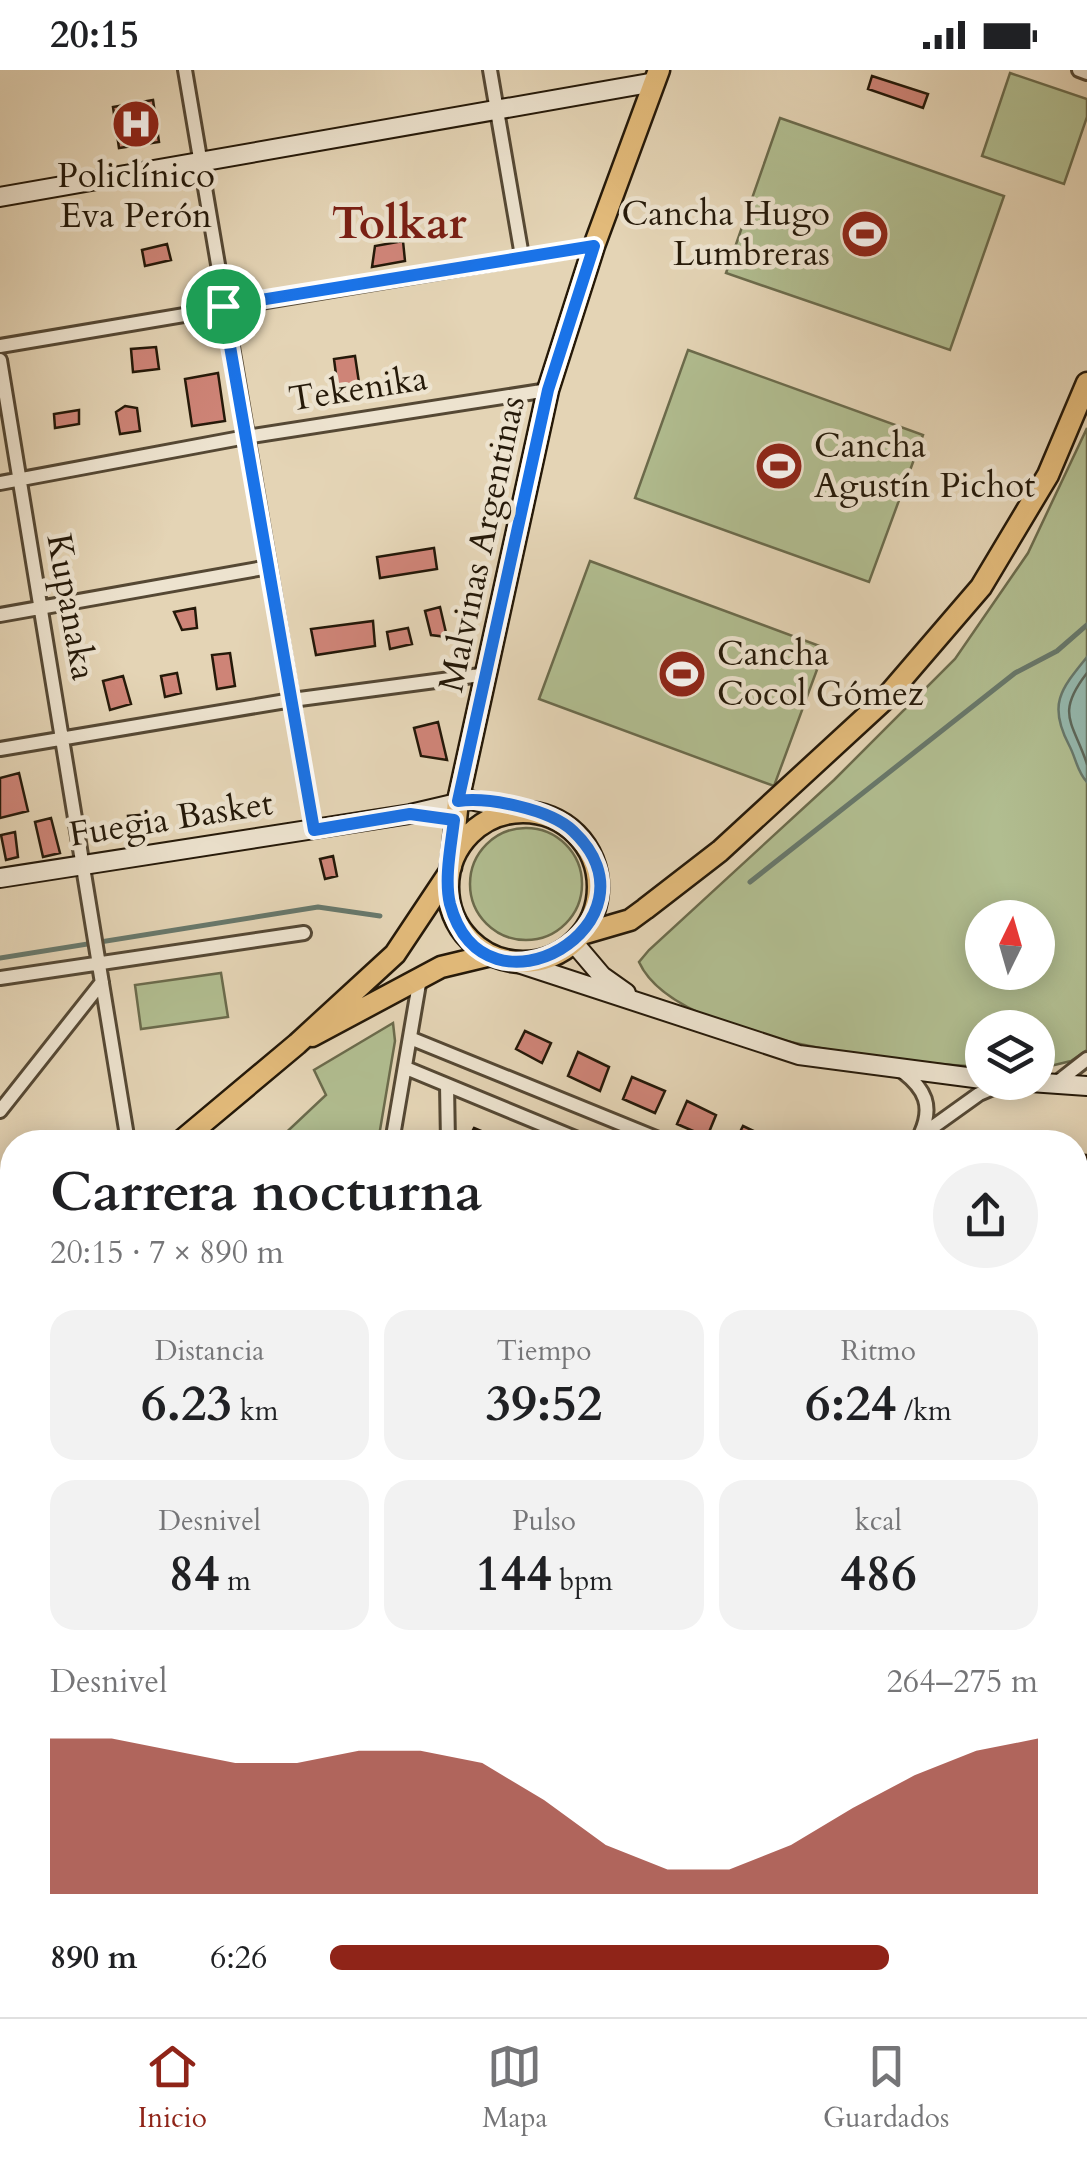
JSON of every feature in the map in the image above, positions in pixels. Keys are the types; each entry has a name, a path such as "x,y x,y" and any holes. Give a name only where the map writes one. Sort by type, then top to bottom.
{"main road":[{"path":"0,196 496,110 657,76"},
{"name":"Malvinas Argentinas","path":"298,1044 395,954 450,870 456,811 548,390 594,246 657,76"},
{"path":"515,962 546,958 646,909 720,852 884,701 970,600 997,562 1048,474 1087,383"},
{"path":"456,811 528,812 566,825 593,856 598,897 578,939"},
{"name":"Fuegia Basket","path":"0,878 410,814 456,811"},
{"path":"490,955 464,933 455,918 448,890 450,870 465,840 488,820 528,812"},
{"path":"578,939 602,976 648,1006"},
{"path":"194,1130 298,1044 420,978 461,959 490,955 799,1055 902,1072 965,1078"},
{"path":"1055,1084 1087,1086"}],"street":[{"path":"185,70 314,830"},
{"path":"490,70 522,256"},
{"path":"1079,70 1087,72"},
{"path":"0,346 594,246"},
{"name":"Kupanaka","path":"0,360 126,1130"},
{"name":"Tekenika","path":"0,482 246,437 548,390"},
{"path":"0,614 269,568"},
{"path":"0,749 292,700 488,674"},
{"path":"0,978 98,956 304,933"},
{"path":"394,1130 420,978"},
{"path":"0,1111 102,982"},
{"path":"410,1038 636,1130"},
{"path":"1055,1084 1087,1059"},
{"path":"406,1068 557,1130"},
{"path":"902,1072 924,1093 928,1106 919,1130"},
{"path":"447,1084 448,1130"},
{"path":"928,1130 970,1100"}],"green space":[{"path":"1010,73 1087,99 1087,117 1064,184 982,156"},
{"name":"Cancha Hugo Lumbreras","path":"780,118 1004,196 950,350 726,273"},
{"name":"Cancha Agustín Pichot","path":"688,350 923,435 869,582 635,498"},
{"path":"1087,428 1087,1050 1071,1061 1055,1065 1055,1010 965,1010 965,1066 848,1053 742,1029 697,1011 661,989 639,962 649,950 834,780 955,659 1028,553"},
{"name":"Cancha Cocol Gómez","path":"590,561 825,648 774,786 539,699"},
{"path":"526,828 548,832 566,844 578,862 582,884 578,906 566,924 548,936 526,940 504,936 486,924 474,906 470,884 474,862 486,844 504,832"},
{"path":"221,973 228,1017 141,1029 135,985"},
{"path":"393,1023 395,1041 380,1130 289,1130 326,1095 314,1070"}],"water":[{"path":"1087,657 1087,782 1063,731 1058,708 1064,689"}],"building":[{"path":"872,76 928,94 923,108 868,89"},
{"name":"Policlínico Eva Perón","path":"153,100 159,142 119,148 113,107"},
{"path":"403,241 405,261 372,267 375,246"},
{"path":"167,244 171,260 145,266 142,250"},
{"path":"156,347 159,369 133,372 131,349"},
{"path":"355,356 361,396 339,398 334,359"},
{"path":"218,373 225,421 192,426 185,379"},
{"path":"125,406 137,408 140,431 120,434 116,412"},
{"path":"79,410 79,424 55,428 54,414"},
{"path":"434,548 437,569 380,578 377,557"},
{"path":"440,607 447,637 431,635 425,611"},
{"path":"195,608 197,628 182,630 174,612"},
{"path":"373,621 375,646 316,655 311,629"},
{"path":"408,628 412,644 390,649 387,632"},
{"path":"230,653 235,686 217,689 212,655"},
{"path":"177,673 181,693 165,697 161,676"},
{"path":"123,676 131,704 110,710 103,681"},
{"path":"438,722 447,760 421,756 414,728"},
{"path":"19,773 28,811 0,818 0,778"},
{"path":"150,814 152,835 130,837 128,816"},
{"path":"51,818 60,853 43,857 35,822"},
{"path":"15,832 18,857 6,860 1,835"},
{"path":"333,856 337,876 325,879 320,859"},
{"path":"525,1031 551,1043 542,1063 516,1049"},
{"path":"578,1052 609,1067 600,1091 568,1076"},
{"path":"632,1077 665,1091 655,1113 623,1099"},
{"path":"687,1101 716,1115 710,1130 691,1130 677,1124"}],"waterway":[{"path":"750,882 1015,673 1057,651 1087,625"},
{"path":"0,958 318,907 380,916"}],"place":[{"name":"Policlínico Eva Perón","path":"136,124"},
{"name":"Cancha Hugo Lumbreras","path":"865,234"},
{"name":"Cancha Agustín Pichot","path":"779,466"},
{"name":"Cancha Cocol Gómez","path":"682,674"}],"district":[{"name":"Tolkar","path":"399,223"}],"route":[{"path":"594,246 548,390 458,801 548,816 582,839 593,856 598,897 593,917 574,943 556,955 536,961 502,959 490,955 464,933 455,918 448,890 454,820 437,814 410,814 314,830 223,306 594,246"}]}
